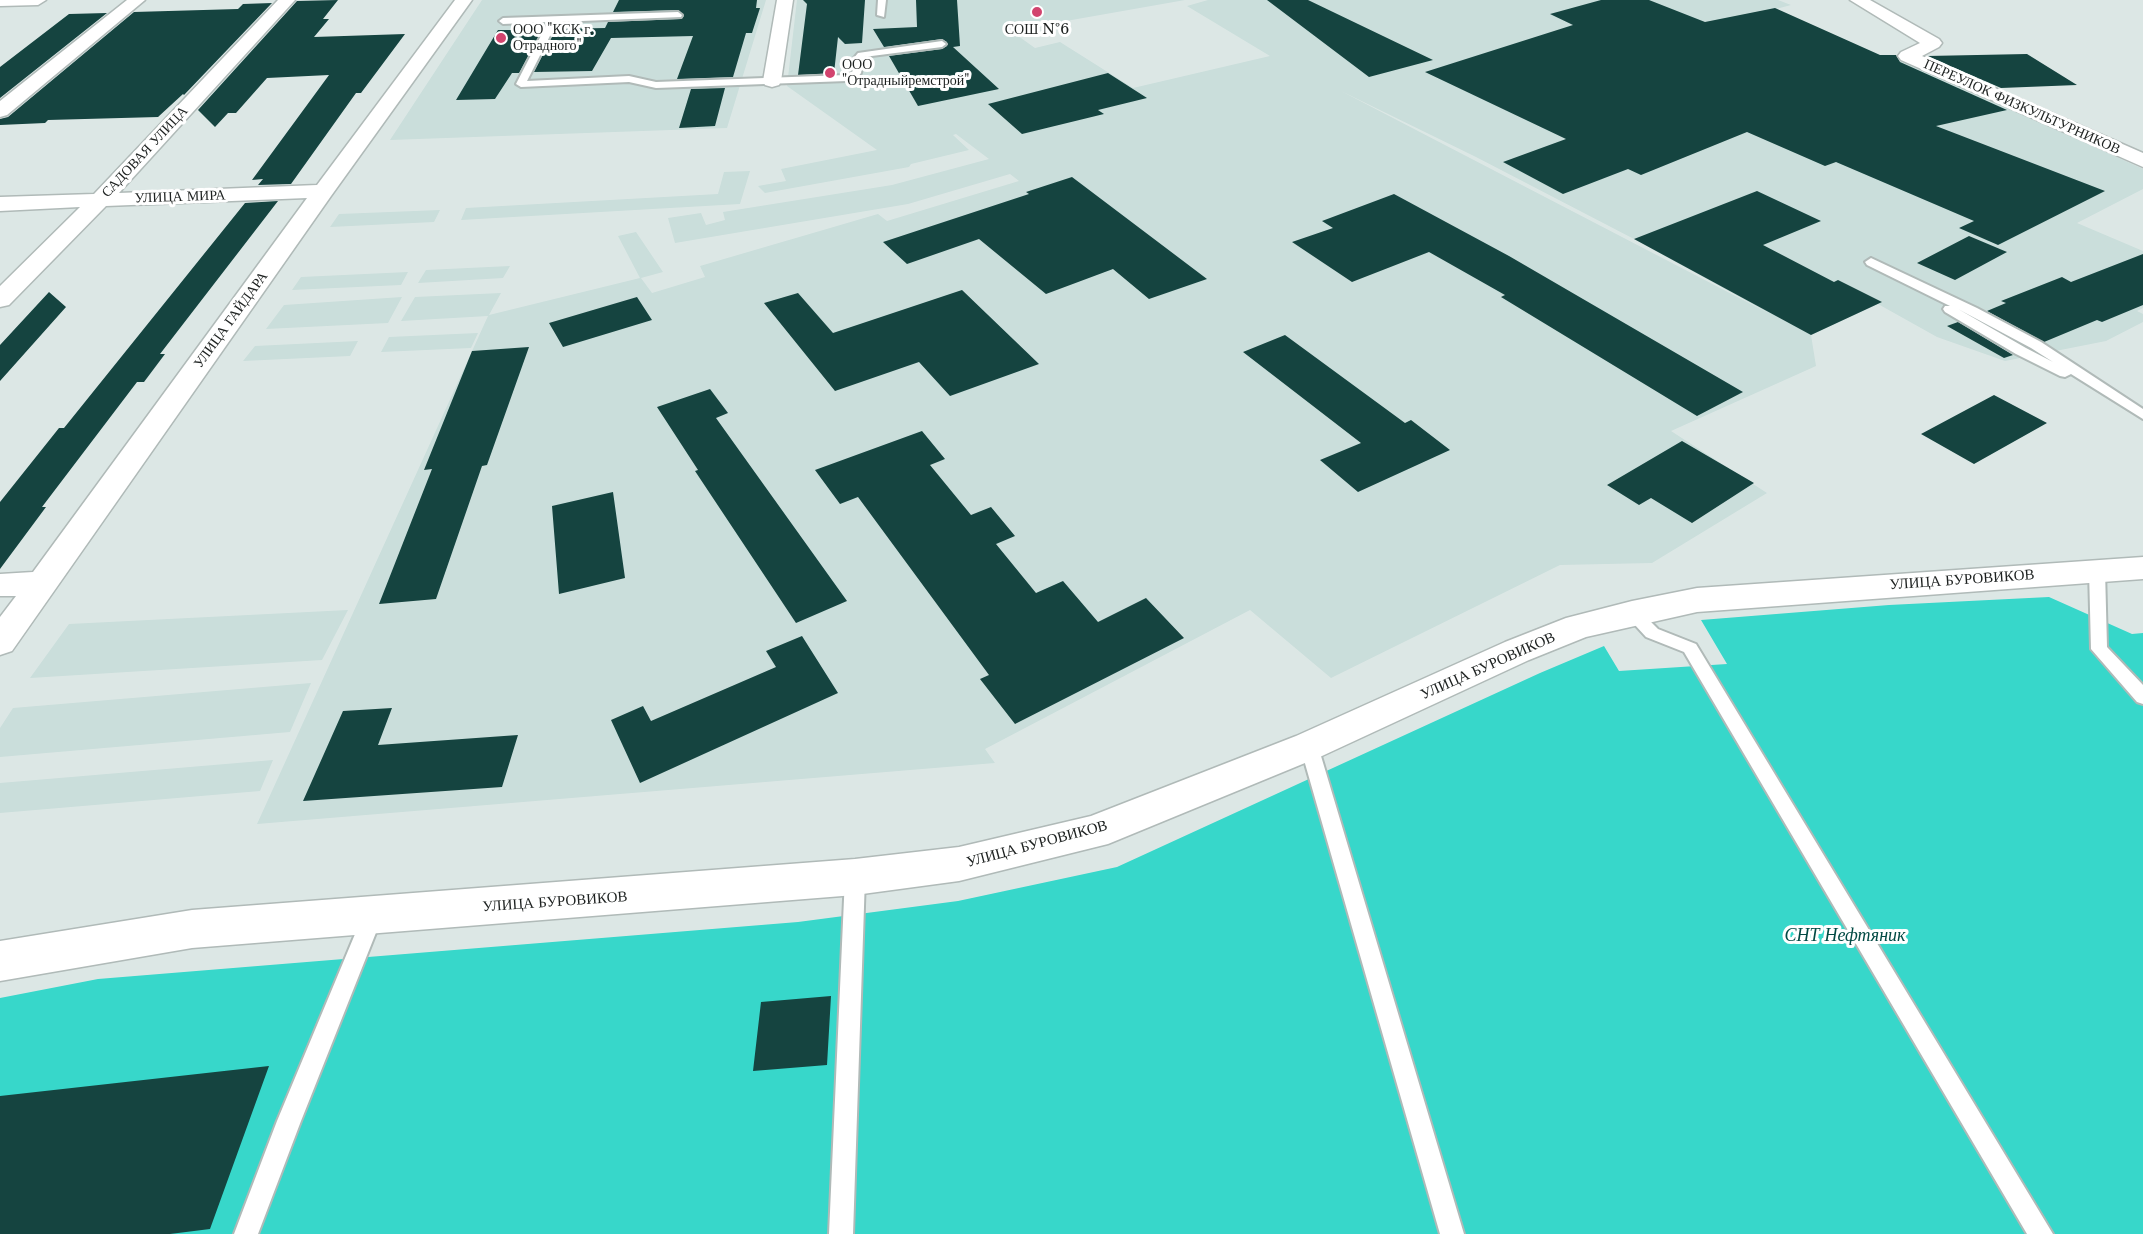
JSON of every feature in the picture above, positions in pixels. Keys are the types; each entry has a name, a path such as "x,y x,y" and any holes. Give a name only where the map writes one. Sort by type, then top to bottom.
{"street":[{"path":"0,1 38,0"},
{"path":"0,111 137,0"},
{"name":"САДОВАЯ УЛИЦА","path":"0,300 100,200 287,0"},
{"name":"УЛИЦА ГАЙДАРА","path":"0,642 323,191 464,0"},
{"path":"772,81 785,0"},
{"name":"ПЕРЕУЛОК ФИЗКУЛЬТУРНИКОВ","path":"1858,0 1933,43 1907,56 2143,161"},
{"name":"УЛИЦА МИРА","path":"0,204 323,191"},
{"name":"УЛИЦА БУРОВИКОВ","path":"0,961 192,929 855,877 959,864 1094,832 1309,746 1516,651 1578,627 1632,613 1696,600 2143,568"},
{"path":"0,585 42,583"}],"lane":[{"path":"881,15 882,0"},
{"path":"502,21 678,15"},
{"path":"554,19 521,84 629,79 656,86 847,78 858,71 858,59 861,56 942,44"},
{"path":"1871,262 1916,286 1959,316 2021,351 2128,405 2143,415"},
{"path":"2097,570 2099,649 2143,697"},
{"path":"1632,613 1652,633 1690,648 2041,1234"},
{"path":"1309,746 1452,1234"},
{"path":"841,1234 855,877"},
{"path":"246,1234 289,1121 373,915"}],"shaded area":[{"path":"482,0 766,0 727,128 390,140"},
{"path":"797,0 1185,0 1049,24 1004,26 1035,48 1060,42 1133,88 1270,56 1187,6 1208,0 1778,0 1791,5 1776,9 1888,59 1896,57 2143,169 2143,189 2077,223 2143,251 2143,308 2137,311 2143,314 2143,322 2106,341 2005,361 1937,337 1878,304 1811,335 1816,366 1671,431 1767,493 1652,563 1560,565 1331,678 1250,610 985,749 995,763 257,824 488,316 401,321 415,297 501,293 489,315 640,278 618,236 636,232 663,272 641,278 652,293 705,277 700,266 878,214 887,221 1019,181 1010,174 908,204 675,243 668,218 701,213 706,225 725,220 723,212 892,185 989,159 956,134 953,135 969,150 911,164 909,167 765,193 758,186 786,181 781,169 877,150 787,86","holes":["1341,91 1476,157 1634,239 1774,316"]},
{"path":"750,171 740,204 461,220 466,208 718,194 724,172"},
{"path":"440,210 434,222 330,227 339,214"},
{"path":"510,266 503,278 418,283 426,270"},
{"path":"408,272 401,285 292,290 301,277"},
{"path":"402,297 388,323 266,329 284,305"},
{"path":"478,333 471,348 381,352 389,337"},
{"path":"358,341 350,356 243,361 255,346"},
{"path":"348,610 322,660 30,678 69,624"},
{"path":"311,683 290,732 0,757 0,728 13,708"},
{"path":"273,760 260,791 0,813 0,783"}],"green space":[{"name":"СНТ Нефтяник","path":"2049,597 2132,634 2143,633 2143,1234 0,1234 0,998 98,979 798,922 958,901 1117,867 1540,673 1604,646 1619,671 1727,664 1701,620 1889,605"}],"building":[{"path":"338,0 323,19 329,19 314,37 405,34 361,93 356,93 291,184 258,185 263,179 252,180 329,75 267,78 236,113 228,113 215,127 198,110 297,1"},
{"path":"619,0 757,0 756,8 760,8 752,33 746,33 733,77 677,79 693,36 611,38 592,71 534,72 556,29 605,28 608,22 681,19 684,16 678,10 613,12"},
{"path":"803,0 865,0 862,43 845,44 838,37 834,73 798,75 807,4"},
{"path":"916,0 957,0 960,46 953,47 999,89 918,106 889,56 942,49 947,46 947,42 942,39 884,47 873,29 917,27"},
{"path":"1267,0 1308,0 1433,60 1369,77"},
{"path":"1601,0 1649,0 1705,22 1775,8 1880,55 1896,55 1900,62 2007,110 1936,126 2105,191 1998,245 1959,228 1974,221 1836,162 1825,166 1747,132 1641,175 1628,169 1563,194 1503,162 1566,139 1425,72 1573,25 1550,14"},
{"path":"272,3 184,95 158,117 48,120 45,123 0,125 0,119 8,117 134,12 238,9 243,4"},
{"path":"107,13 0,98 0,67 69,14"},
{"path":"498,30 542,30 519,73 512,73 495,99 456,100"},
{"path":"2027,54 2077,85 2001,88 1927,56"},
{"path":"1108,73 1147,98 1098,110 1104,114 1022,134 988,104"},
{"path":"725,88 715,126 679,128 691,89"},
{"path":"1072,177 1207,279 1149,299 1113,269 1046,294 979,239 907,264 883,242 1029,194 1026,192"},
{"path":"1757,191 1821,221 1763,245 1834,282 1838,280 1882,302 1811,335 1634,239"},
{"path":"1394,194 1509,256 1743,392 1697,416 1501,297 1505,295 1429,252 1352,282 1292,242 1333,228 1322,221"},
{"path":"278,201 160,354 165,354 144,382 137,382 42,507 46,507 0,569 0,502 59,428 64,428 245,203"},
{"path":"1969,236 2007,252 1955,280 1917,263"},
{"path":"2143,254 2143,305 2102,322 2097,320 2044,342 1987,311 2006,303 2001,301 2062,277 2071,282"},
{"path":"962,290 1039,364 950,396 919,362 835,391 764,303 798,293 833,333"},
{"path":"49,292 66,307 0,381 0,345"},
{"path":"637,297 652,320 563,347 549,323"},
{"path":"1958,322 2013,355 2004,358 1947,326"},
{"path":"1285,335 1405,423 1411,420 1450,450 1358,492 1320,460 1361,443 1243,352"},
{"path":"529,347 487,465 482,466 436,599 379,604 432,469 424,470 472,351"},
{"path":"710,389 728,413 716,418 847,601 796,623 695,471 698,470 657,407"},
{"path":"1994,395 2047,423 1974,464 1921,434"},
{"path":"922,431 945,459 930,465 971,515 991,507 1015,536 996,544 1036,593 1063,581 1098,622 1146,598 1184,638 1015,724 980,679 989,675 858,497 840,504 815,470"},
{"path":"1682,441 1754,483 1692,523 1651,498 1639,505 1607,485"},
{"path":"613,492 625,578 559,594 552,506"},
{"path":"802,636 838,693 640,783 611,720 643,706 651,721 776,667 766,651"},
{"path":"392,708 378,745 518,735 502,787 303,801 343,711"},
{"path":"831,996 827,1065 753,1071 761,1002"},
{"path":"269,1066 210,1229 170,1234 0,1234 0,1096"}],"place":[{"name":"СОШ №6","path":"1037,12"},
{"name":"ООО \"КСК г. Отрадного\"","path":"501,38"},
{"name":"ООО \"Отрадныйремстрой\"","path":"830,73"}]}
